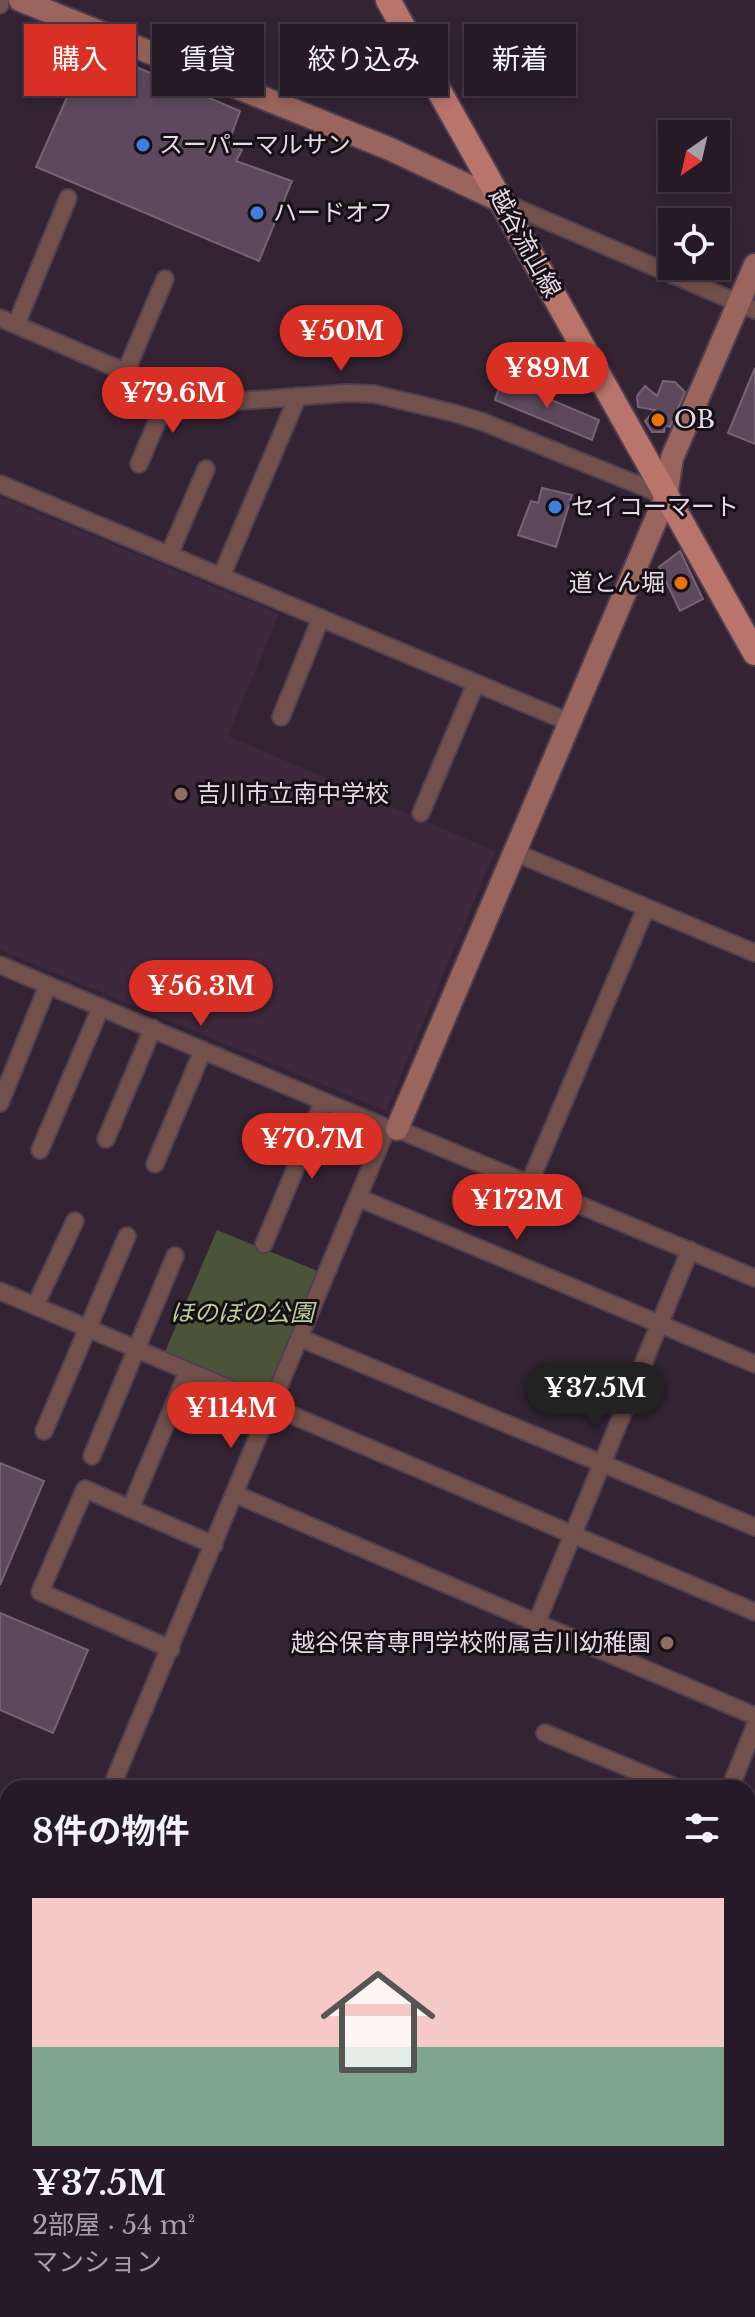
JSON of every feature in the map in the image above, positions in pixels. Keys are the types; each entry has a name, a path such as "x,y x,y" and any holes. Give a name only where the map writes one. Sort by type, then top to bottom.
{"main road":[{"name":"越谷流山線","path":"388,0 755,653"}],"street":[{"path":"20,0 390,149 503,202 747,307"},
{"path":"16,325 68,198"},
{"path":"114,1780 359,1198 514,852 666,496 672,458 747,307 755,265"},
{"path":"126,371 165,279"},
{"path":"0,318 200,404 347,393 374,394 454,413 666,496"},
{"path":"139,464 170,391"},
{"path":"221,577 298,396"},
{"path":"169,555 206,469"},
{"path":"0,484 569,722"},
{"path":"281,717 321,618"},
{"path":"421,813 476,683"},
{"path":"514,852 755,953"},
{"path":"529,1184 646,908"},
{"path":"0,965 323,1102 755,1278"},
{"path":"0,1103 48,985"},
{"path":"40,1150 101,1007"},
{"path":"106,1139 153,1028"},
{"path":"155,1164 203,1050"},
{"path":"264,1244 323,1102"},
{"path":"359,1198 755,1364"},
{"path":"35,1306 75,1221"},
{"path":"44,1431 127,1236"},
{"path":"536,1624 690,1250"},
{"path":"92,1456 175,1256"},
{"path":"0,1291 755,1612"},
{"path":"300,1338 755,1527"},
{"path":"130,1509 188,1371"},
{"path":"171,1649 40,1592 85,1489 214,1545"},
{"path":"235,1494 755,1716"},
{"path":"733,1780 755,1726"},
{"path":"545,1733 658,1780"}],"shaded area":[{"name":"吉川市立南中学校","path":"0,497 279,614 228,736 495,851 386,1111 0,950"}],"green space":[{"name":"ほのぼの公園","path":"217,1230 320,1272 268,1394 259,1395 164,1354"}],"building":[{"path":"136,67 152,74 152,96 205,96 240,111 229,142 242,150 236,161 292,181 259,261 36,167 68,96 136,96"},
{"path":"755,368 755,444 728,433"},
{"path":"502,379 599,420 592,440 495,400"},
{"path":"663,381 675,382 685,392 670,427 665,425 664,432 652,432 645,421 655,410 638,407 637,396 645,386 657,396"},
{"path":"542,488 572,495 556,547 518,535 531,501 538,503"},
{"name":"道とん堀","path":"680,551 703,599 680,611 659,567"},
{"path":"0,1463 44,1481 0,1585"},
{"path":"0,1613 88,1650 53,1733 0,1710"}],"place":[{"name":"スーパーマルサン","path":"143,145"},
{"name":"ハードオフ","path":"257,213"},
{"name":"OB","path":"658,420"},
{"name":"セイコーマート","path":"555,507"},
{"name":"道とん堀","path":"681,583"},
{"name":"吉川市立南中学校","path":"181,794"},
{"name":"越谷保育専門学校附属吉川幼稚園","path":"667,1643"}]}
